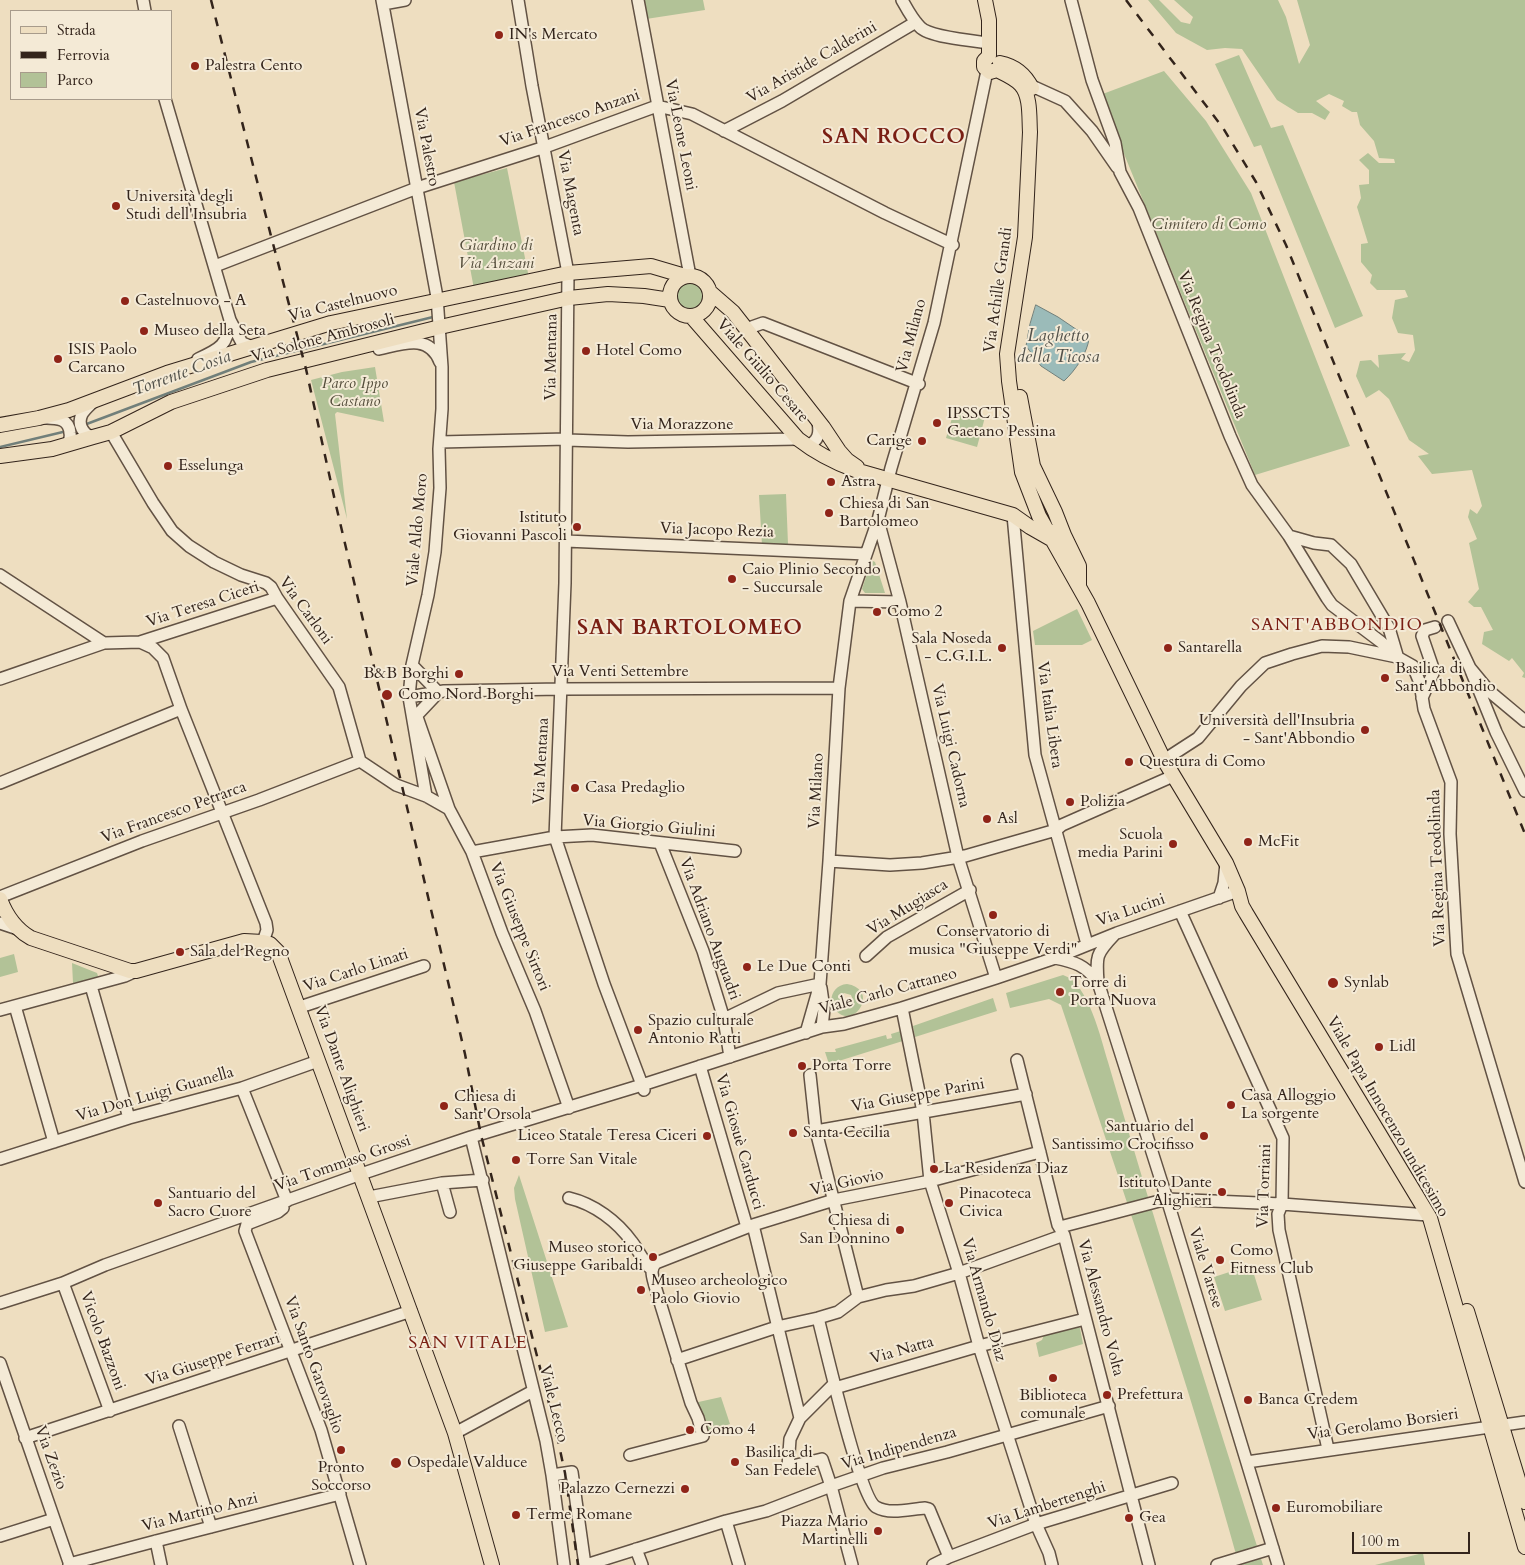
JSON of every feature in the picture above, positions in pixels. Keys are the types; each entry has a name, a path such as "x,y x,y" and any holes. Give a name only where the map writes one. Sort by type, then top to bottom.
{"main road":[{"path":"985,0 989,20 991,63 1020,71 1032,86"},
{"name":"Via Achille Grandi","path":"991,63 1023,87 1027,100 1030,132 1026,237 1007,361 1022,472 1035,506 1058,538"},
{"name":"Via Achille Grandi","path":"1032,86 1036,108 1036,214 1017,340 1015,374 1030,454 1042,487 1055,512 1058,538"},
{"path":"438,303 568,273 651,266 697,277 708,286 710,292 708,305 698,314 691,316 676,310 670,300 670,294 675,283 687,276"},
{"name":"Viale Giulio Cesare","path":"710,292 733,312 843,456 866,473"},
{"path":"569,298 608,294 670,300"},
{"name":"Via Solone Ambrosoli","path":"0,456 52,449 69,440 89,435 112,434 172,402 267,370 440,324 569,298"},
{"name":"Via Castelnuovo","path":"0,425 40,418 94,401 167,373 326,324 438,303"},
{"name":"Viale Giulio Cesare","path":"691,316 803,443 836,463 1014,515 1030,527 1058,538"},
{"path":"1014,515 1024,513 1035,506 1040,497 1042,487"},
{"name":"Viale Papa Innocenzo undicesimo","path":"1058,538 1079,587 1164,760 1226,863 1246,913 1428,1214 1496,1425 1525,1502"},
{"name":"Viale Papa Innocenzo undicesimo","path":"1238,891 1249,901 1435,1211 1496,1425 1525,1547"},
{"path":"1,903 18,929 31,938 130,971 136,971 244,941 263,942"},
{"name":"Via Dante Alighieri","path":"263,942 274,947 278,952 370,1197 455,1433 492,1565"}],"street":[{"path":"382,2 405,0"},
{"name":"Via Magenta","path":"518,0 534,63 545,147 568,273"},
{"name":"Via Leone Leoni","path":"638,0 657,106 673,179 687,276"},
{"path":"902,0 916,22 924,30 991,63"},
{"name":"Via Regina Teodolinda","path":"1071,0 1092,80 1115,143 1120,172 1139,208 1230,436 1252,485 1289,536 1332,605 1381,642 1397,657 1412,666 1420,683 1424,709 1451,782 1450,834 1457,954 1525,1182"},
{"name":"Via Palestro","path":"382,2 438,303 440,324"},
{"name":"Via Aristide Calderini","path":"724,131 782,101 916,22"},
{"name":"Via Milano","path":"822,1027 823,1013 820,984 839,688 850,601 878,520 888,479 918,384 952,245 991,63"},
{"path":"1032,86 1065,101 1092,131 1120,172"},
{"path":"165,100 230,320 242,343 250,346"},
{"name":"Via Francesco Anzani","path":"215,266 417,188 545,147 657,106 692,114 952,245"},
{"path":"568,273 569,298"},
{"name":"Via Mentana","path":"569,298 566,541 555,837 604,984 643,1088"},
{"path":"167,373 223,345 228,334 230,320"},
{"path":"746,329 763,323 918,384"},
{"name":"Viale Aldo Moro","path":"426,796 409,697 412,665 428,595 435,552 440,488 442,409 440,324"},
{"path":"343,350 354,354 412,342 419,343 433,349 442,367"},
{"path":"89,435 81,424 81,416 94,401"},
{"path":"40,418 55,418 66,422 70,428 69,440"},
{"name":"Viale Giulio Cesare","path":"803,443 814,442 818,437 818,422"},
{"name":"Via Carloni","path":"112,434 172,531 189,546 214,562 266,583 271,587 339,687 360,761"},
{"name":"Via Morazzone","path":"440,442 567,440 803,443"},
{"name":"Via Italia Libera","path":"1014,515 1034,755 1087,944"},
{"name":"Via Luigi Cadorna","path":"878,520 900,602 958,857 970,890 996,978"},
{"path":"1164,760 1198,738 1241,686 1265,663 1322,646 1349,647 1397,657 1389,628 1351,564 1331,545 1314,543 1289,536"},
{"name":"Via Jacopo Rezia","path":"566,541 866,554"},
{"path":"0,575 104,643"},
{"name":"Via Teresa Ciceri","path":"140,642 277,598"},
{"path":"850,601 900,602"},
{"path":"1448,622 1470,668 1496,732 1525,791"},
{"path":"1422,698 1434,671 1422,636 1431,628"},
{"path":"0,679 104,643 140,642 153,648 163,658 266,923 267,930 263,942"},
{"path":"412,665 437,691"},
{"path":"1470,668 1489,691 1525,721"},
{"name":"Via Venti Settembre","path":"409,697 437,691 839,688"},
{"name":"Via Giuseppe Sirtori","path":"437,691 417,717 449,809 472,852 500,928 533,1006 569,1108"},
{"path":"0,783 182,709"},
{"path":"360,761 403,788 426,796 449,809"},
{"name":"Via Francesco Petrarca","path":"1,903 142,841 360,761"},
{"path":"829,862 890,865 922,863 958,857 1056,830 1173,776"},
{"name":"Via Giorgio Giulini","path":"472,852 555,837 592,835 735,851"},
{"name":"Via Adriano Auguadri","path":"660,843 703,951 724,1019 730,1057"},
{"path":"1219,898 1224,882 1226,863"},
{"name":"Via Mugiasca","path":"866,956 887,937 970,890"},
{"name":"Via Lucini","path":"1055,958 1117,933 1238,891"},
{"name":"Via Torriani","path":"1180,911 1283,1138 1282,1204 1278,1214 1279,1230 1328,1449"},
{"path":"0,923 18,929"},
{"name":"Viale Varese","path":"1117,933 1104,946 1096,960 1098,982 1278,1565"},
{"path":"1055,958 1084,967 1098,982"},
{"name":"Viale Carlo Cattaneo","path":"569,1108 643,1088 700,1066 822,1027 844,1024 902,1008 1055,958"},
{"path":"95,985 106,975 111,965"},
{"name":"Via Carlo Linati","path":"300,1007 424,966"},
{"path":"0,1010 95,985 136,971"},
{"path":"724,1019 778,994 820,984"},
{"name":"Via Milano","path":"806,1033 820,984"},
{"path":"95,985 128,1118"},
{"path":"15,1006 54,1142"},
{"name":"Via Armando Diaz","path":"902,1008 922,1112 930,1181 959,1273 979,1346 1036,1524 1049,1553 1052,1565"},
{"path":"823,1013 844,1024"},
{"name":"Via Alessandro Volta","path":"1017,1060 1058,1225 1062,1231 1086,1319 1149,1565"},
{"name":"Via Don Luigi Guanella","path":"0,1159 128,1118 242,1088 318,1061"},
{"name":"Via Giosuè Carducci","path":"700,1066 750,1226 800,1418"},
{"path":"810,1075 816,1131 858,1297"},
{"path":"242,1088 285,1202"},
{"name":"Via Giuseppe Parini","path":"816,1131 1026,1094"},
{"name":"Via Tommaso Grossi","path":"0,1303 361,1174 471,1137 569,1108"},
{"name":"Viale Lecco","path":"471,1137 546,1441 564,1565"},
{"name":"Via Giovio","path":"652,1270 656,1263 665,1258 750,1226 834,1200 930,1181 1040,1152"},
{"path":"370,1197 442,1183 483,1180"},
{"path":"442,1183 450,1212"},
{"path":"569,1198 581,1201 609,1217 632,1241 647,1266 652,1270 677,1360 703,1436 630,1455"},
{"path":"677,1360 777,1327 838,1312 858,1297 914,1286 959,1273 1062,1231 1166,1199 1282,1204 1428,1214"},
{"name":"Via Santo Garovaglio","path":"285,1202 282,1210 247,1224 245,1231 321,1430 360,1565"},
{"name":"Vicolo Bazzoni","path":"63,1282 110,1411"},
{"name":"Via Giuseppe Ferrari","path":"26,1438 411,1311"},
{"path":"818,1318 860,1475 871,1503 875,1507 893,1512 930,1509 949,1557"},
{"name":"Via Natta","path":"800,1418 835,1386 979,1346 1086,1319"},
{"name":"Via Zezio","path":"0,1363 70,1565"},
{"path":"455,1433 533,1391"},
{"name":"Via Indipendenza","path":"585,1565 726,1521 766,1511 860,1475 1109,1406"},
{"path":"800,1418 790,1439 788,1467 822,1459 852,1565"},
{"name":"Via Gerolamo Borsieri","path":"1247,1462 1525,1422"},
{"path":"179,1426 211,1527"},
{"path":"552,1475 572,1472 585,1565"},
{"name":"Via Lambertenghi","path":"933,1565 949,1557 1036,1524 1172,1483"},
{"name":"Via Martino Anzi","path":"70,1565 156,1540 340,1494"},
{"path":"0,1536 54,1519"},
{"path":"726,1521 739,1565"},
{"path":"156,1540 161,1565"},
{"path":"636,1548 642,1565"},
{"path":"1217,1565 1273,1548"}],"green space":[{"path":"643,0 703,0 705,10 646,19"},
{"path":"1148,0 1159,0 1181,22 1190,24 1193,17 1174,0 1278,0 1286,17 1299,64 1310,45 1297,0 1525,0 1525,678 1522,677 1524,673 1512,658 1509,661 1482,644 1484,632 1493,630 1481,607 1474,607 1468,602 1479,589 1469,543 1477,539 1468,517 1470,509 1477,514 1482,506 1472,470 1432,474 1418,456 1429,454 1409,440 1389,399 1379,390 1366,398 1356,376 1360,361 1371,360 1379,368 1378,355 1406,353 1401,359 1409,362 1415,350 1413,335 1398,333 1392,318 1395,300 1408,297 1405,290 1377,290 1370,283 1372,275 1361,262 1361,244 1368,243 1357,207 1361,198 1359,185 1369,184 1369,170 1359,160 1368,153 1379,163 1395,163 1394,159 1379,158 1374,141 1360,125 1357,112 1352,112 1342,106 1344,101 1329,94 1316,101 1330,112 1325,120 1312,113 1298,113 1277,100 1242,49 1207,50 1176,33"},
{"path":"1239,55 1271,128 1283,125 1363,316 1335,328 1261,145 1254,147 1215,64"},
{"name":"Cimitero di Como","path":"1164,71 1206,121 1251,193 1350,446 1255,475 1100,95"},
{"name":"Giardino di Via Anzani","path":"507,168 529,278 474,289 454,182"},
{"path":"689,281 700,285 704,296 700,307 689,311 678,307 674,296 678,285"},
{"name":"Parco Ippo Castano","path":"375,367 384,422 337,412 335,414 347,519 311,380 342,372"},
{"path":"955,408 985,417 977,447 946,438"},
{"path":"786,494 788,544 762,545 759,495"},
{"path":"873,561 875,562 885,593 865,593 862,589"},
{"path":"1077,609 1092,640 1082,645 1035,645 1033,631"},
{"path":"14,954 18,972 0,977 0,958"},
{"path":"72,963 97,973 98,976 95,979 73,983"},
{"path":"1063,975 1080,988 1097,1026 1263,1565 1239,1565 1176,1354 1061,1005 1049,999 1010,1008 1006,993"},
{"path":"847,984 857,988 862,994 863,1002 860,1009 854,1014 847,1016 839,1014 832,1005 842,1002 846,1005 850,1004 853,1000 851,995 844,993 841,996 841,1000 831,1001 836,989"},
{"path":"993,998 997,1011 915,1037 913,1026"},
{"path":"904,1030 906,1040 829,1064 825,1052 836,1052 835,1049 886,1035 887,1039 892,1038 891,1034"},
{"path":"519,1175 568,1327 545,1332 515,1199 514,1188"},
{"path":"1251,1265 1262,1300 1225,1311 1214,1277"},
{"path":"1078,1326 1083,1344 1039,1357 1036,1343 1042,1340 1044,1335"},
{"path":"721,1397 730,1424 707,1432 694,1403"},
{"path":"1423,1553 1425,1565 1375,1565"}],"water":[{"name":"Laghetto della Ticosa","path":"1036,305 1089,338 1080,361 1064,381 1041,366 1026,346"}],"waterway":[{"name":"Torrente Cosia","path":"84,425 251,362 433,317"},
{"name":"Torrente Cosia","path":"0,447 67,431"}],"railway":[{"path":"211,0 306,369 335,501 465,1054 481,1135 555,1427 565,1473 578,1565"},
{"path":"1126,0 1223,128 1256,182 1286,245 1525,834"}],"place":[{"name":"IN's Mercato","path":"499,35"},
{"name":"Palestra Cento","path":"195,66"},
{"name":"Università degli Studi dell'Insubria","path":"116,206"},
{"name":"Castelnuovo - A","path":"125,301"},
{"name":"Museo della Seta","path":"144,331"},
{"name":"Hotel Como","path":"586,351"},
{"name":"ISIS Paolo Carcano","path":"58,359"},
{"name":"IPSSCTS Gaetano Pessina","path":"937,423"},
{"name":"Carige","path":"922,441"},
{"name":"Esselunga","path":"168,466"},
{"name":"Astra","path":"831,482"},
{"name":"Chiesa di San Bartolomeo","path":"829,513"},
{"name":"Istituto Giovanni Pascoli","path":"577,527"},
{"name":"Caio Plinio Secondo - Succursale","path":"732,579"},
{"name":"Como 2","path":"877,612"},
{"name":"Sala Noseda - C.G.I.L.","path":"1002,648"},
{"name":"Santarella","path":"1168,648"},
{"name":"B&B Borghi","path":"459,674"},
{"name":"Basilica di Sant'Abbondio","path":"1385,678"},
{"name":"Como Nord Borghi","path":"387,695"},
{"name":"Università dell'Insubria - Sant'Abbondio","path":"1365,730"},
{"name":"Questura di Como","path":"1129,762"},
{"name":"Casa Predaglio","path":"575,788"},
{"name":"Polizia","path":"1070,802"},
{"name":"Asl","path":"987,819"},
{"name":"McFit","path":"1248,842"},
{"name":"Scuola media Parini","path":"1173,844"},
{"name":"Conservatorio di musica \"Giuseppe Verdi\"","path":"993,915"},
{"name":"Sala del Regno","path":"180,952"},
{"name":"Le Due Conti","path":"747,967"},
{"name":"Synlab","path":"1333,983"},
{"name":"Torre di Porta Nuova","path":"1060,992"},
{"name":"Spazio culturale Antonio Ratti","path":"638,1030"},
{"name":"Lidl","path":"1379,1047"},
{"name":"Porta Torre","path":"802,1066"},
{"name":"Casa Alloggio La sorgente","path":"1231,1105"},
{"name":"Chiesa di Sant'Orsola","path":"444,1106"},
{"name":"Santa Cecilia","path":"793,1133"},
{"name":"Liceo Statale Teresa Ciceri","path":"707,1136"},
{"name":"Santuario del Santissimo Crocifisso","path":"1204,1136"},
{"name":"Torre San Vitale","path":"516,1160"},
{"name":"La Residenza Diaz","path":"934,1169"},
{"name":"Istituto Dante Alighieri","path":"1222,1192"},
{"name":"Santuario del Sacro Cuore","path":"158,1203"},
{"name":"Pinacoteca Civica","path":"949,1203"},
{"name":"Chiesa di San Donnino","path":"900,1230"},
{"name":"Museo storico Giuseppe Garibaldi","path":"653,1257"},
{"name":"Como Fitness Club","path":"1220,1260"},
{"name":"Museo archeologico Paolo Giovio","path":"641,1290"},
{"name":"Biblioteca comunale","path":"1053,1378"},
{"name":"Prefettura","path":"1107,1395"},
{"name":"Banca Credem","path":"1248,1400"},
{"name":"Como 4","path":"690,1430"},
{"name":"Pronto Soccorso","path":"341,1450"},
{"name":"Basilica di San Fedele","path":"735,1462"},
{"name":"Ospedale Valduce","path":"396,1463"},
{"name":"Palazzo Cernezzi","path":"685,1489"},
{"name":"Euromobiliare","path":"1276,1508"},
{"name":"Terme Romane","path":"516,1515"},
{"name":"Gea","path":"1129,1518"},
{"name":"Piazza Mario Martinelli","path":"878,1531"}],"district":[{"name":"SAN ROCCO","path":"894,138"},
{"name":"SANT'ABBONDIO","path":"1337,626"},
{"name":"SAN BARTOLOMEO","path":"690,629"},
{"name":"SAN VITALE","path":"468,1344"}]}
